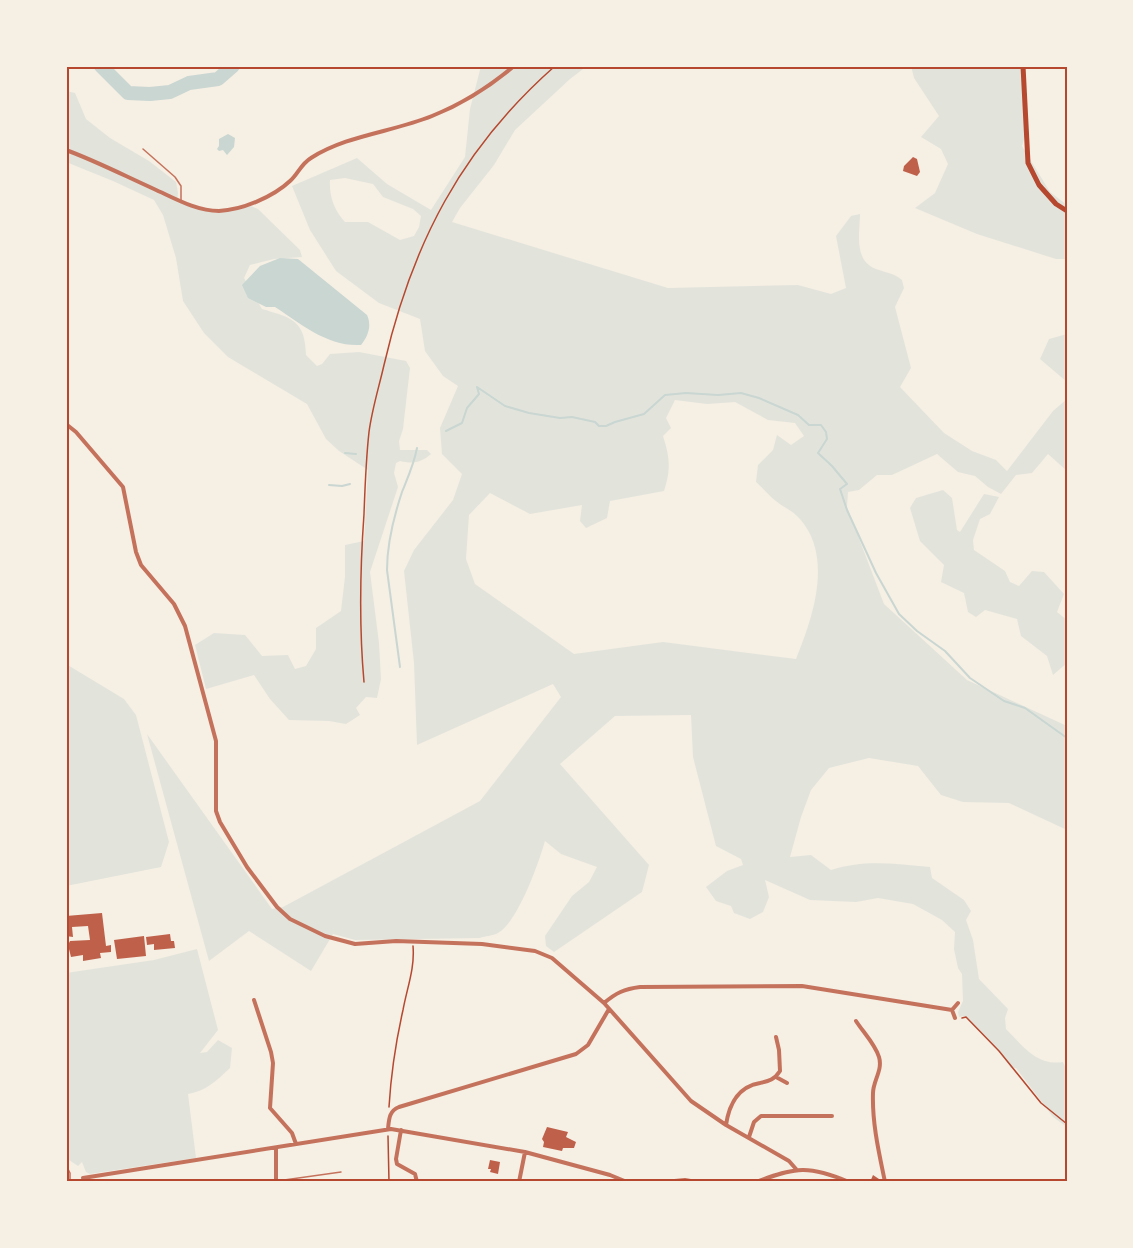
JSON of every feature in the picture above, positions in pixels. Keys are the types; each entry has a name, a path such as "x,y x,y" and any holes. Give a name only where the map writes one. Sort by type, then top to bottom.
{"main road":[{"path":"1023,66 1028,163 1039,185 1056,204 1067,211"}],"street":[{"path":"66,150 181,201 219,211 253,202 273,193 289,182 298,169 311,158 350,141 432,116 473,96 514,66"},
{"path":"66,424 76,432 123,487 136,552 141,565 181,616 216,741 216,811 220,822 247,867 277,907 290,919 304,927 325,936 355,944 413,942 482,944 535,951 552,958 604,1003 691,1101 726,1125 789,1161 796,1169"},
{"path":"604,1003 615,993 640,987 802,986 952,1010"},
{"path":"254,1000 272,1052 270,1108 291,1131 296,1144"},
{"path":"952,1010 958,1003"},
{"path":"387,1129 393,1109 576,1054 588,1046 609,1009"},
{"path":"952,1010 955,1018"},
{"path":"856,1021 879,1057 880,1066 874,1084 873,1110 885,1182"},
{"path":"776,1037 781,1065 776,1077"},
{"path":"726,1125 729,1108 735,1096 752,1085 776,1077 787,1083"},
{"path":"749,1137 754,1122 761,1116 832,1116"},
{"path":"84,1178 387,1129 525,1152 610,1175 627,1182"},
{"path":"401,1130 397,1164 415,1174 417,1182"},
{"path":"276,1148 276,1182"},
{"path":"519,1182 525,1152"},
{"path":"756,1182 796,1169 813,1169 849,1182"},
{"path":"664,1182 685,1180 696,1182"}],"lane":[{"path":"143,149 175,177 181,186 181,201"},
{"path":"66,1165 70,1173 70,1182"},
{"path":"276,1182 341,1172"}],"path":[{"path":"364,682 361,647 361,553 369,431 404,291 423,242 464,167 524,94 555,66"},
{"path":"390,1113 388,1107 392,1067 402,1011 412,973 413,942"},
{"path":"955,1018 966,1017 999,1051 1041,1103 1067,1124"},
{"path":"387,1129 389,1182"}],"shaded area":[{"path":"481,66 587,66 515,130 494,165 460,208 452,222 668,288 798,285 831,294 846,288 836,236 851,216 860,214 859,245 864,259 876,269 893,274 902,280 904,288 895,307 911,368 900,387 944,433 972,451 996,460 1007,471 1053,411 1067,399 1067,471 1048,454 1032,473 1016,475 1001,494 975,476 958,472 937,454 892,475 877,475 859,490 848,492 847,507 884,604 967,680 1067,726 1067,830 1009,803 963,802 941,795 918,766 869,758 829,768 811,790 790,857 811,855 831,870 868,863 930,867 932,878 964,900 971,911 966,920 973,940 979,979 1008,1009 1005,1018 1006,1029 1038,1058 1063,1062 1067,1071 1067,1127 1053,1117 1016,1068 1011,1068 998,1049 965,1016 959,1017 958,1012 963,1001 962,974 958,968 954,949 955,932 942,920 913,904 878,898 856,902 810,900 765,880 769,897 763,912 750,919 734,913 731,906 716,901 706,887 727,871 743,865 741,859 716,846 693,757 691,715 615,716 560,764 649,865 642,892 554,952 546,946 545,936 572,896 589,882 597,867 561,854 545,841 520,905 506,927 496,934 480,938 355,940 333,934 311,971 249,931 209,961 147,734 272,909 283,907 480,801 561,697 553,684 417,745 414,663 404,571 414,550 453,500 462,474 442,454 440,428 458,386 443,376 425,351 420,319 379,303 336,271 310,230 292,186 357,158 387,184 431,210 465,157 470,109","holes":["345,178 373,184 383,197 413,209 421,216 414,236 400,240 368,222 345,222 335,208 330,186 330,180","675,400 707,404 735,402 768,420 795,423 804,436 791,445 777,435 773,450 758,465 756,482 773,499 799,518 810,533 816,550 818,568 814,606 796,659 663,642 574,654 475,584 466,559 469,515 490,493 530,514 582,505 580,521 586,528 607,518 610,501 664,491 669,463 663,436 671,428 666,418"]},
{"path":"911,66 1021,66 1028,127 1022,146 1050,192 1067,205 1067,259 1056,259 977,234 915,208 935,193 948,164 941,149 921,137 939,116 914,78"},
{"path":"66,91 75,93 86,119 110,138 149,161 176,182 177,202 216,213 251,206 258,209 300,250 302,257 274,259 250,265 244,278 262,309 289,318 300,327 306,355 317,366 322,364 330,354 359,352 406,361 410,368 403,429 399,441 400,450 427,450 431,454 416,462 396,463 394,473 398,487 370,572 381,679 377,698 366,697 356,708 360,715 346,724 329,721 289,720 270,699 254,675 206,689 195,645 214,633 245,635 262,656 288,655 295,669 306,666 316,649 316,628 341,611 345,577 345,545 364,541 368,470 339,451 326,439 307,404 228,357 204,333 183,301 176,258 163,215 154,200 66,162"},
{"path":"228,134 235,138 234,147 227,155 223,150 217,149 219,139"},
{"path":"280,258 298,259 367,315 368,331 361,345 349,345 326,338 275,307 266,307 248,298 242,285 260,266"},
{"path":"1067,334 1067,382 1040,359 1049,339"},
{"path":"943,490 952,498 957,530 960,532 984,494 999,497 990,514 980,519 973,540 974,550 1005,571 1010,582 1019,586 1032,571 1044,572 1064,594 1057,612 1067,620 1067,663 1053,675 1047,656 1021,636 1017,619 985,610 976,617 968,612 964,593 941,582 944,565 920,541 910,508 916,498"},
{"path":"66,664 124,699 136,715 169,842 161,867 66,886"},
{"path":"197,949 218,1030 200,1053 207,1052 218,1040 232,1048 230,1068 206,1088 188,1094 196,1158 90,1174 86,1172 82,1162 78,1166 66,1158 66,973 154,960"}],"building":[{"path":"913,157 917,159 920,172 917,176 903,171 904,166"},
{"path":"102,913 106,946 111,945 111,952 100,953 101,958 83,961 83,955 71,957 68,945 70,941 90,940 88,926 72,927 73,937 66,936 66,916"},
{"path":"170,934 175,948 154,950 154,944 147,945 146,937"},
{"path":"144,936 146,956 117,959 114,940"},
{"path":"547,1127 568,1132 566,1137 576,1142 574,1148 563,1148 562,1151 543,1147 542,1139"},
{"path":"490,1160 500,1162 498,1174 488,1169"},
{"path":"873,1175 879,1179 880,1182 870,1182"}],"waterway":[{"path":"101,66 128,93 150,94 170,92 189,83 218,79 233,66"},
{"path":"446,431 462,423 467,408 479,394 477,387 505,406 529,413 560,418 572,417 595,422 599,426 606,426 644,414 665,395 686,393 718,395 741,393 759,398 798,415 809,425 821,425 826,432 827,439 818,453 847,484 840,489 847,510 876,573 899,614 917,631 945,651 970,678 1004,701 1025,708 1067,738"},
{"path":"400,667 387,560 396,511 417,448"},
{"path":"345,453 356,454"},
{"path":"329,485 350,484"}]}
